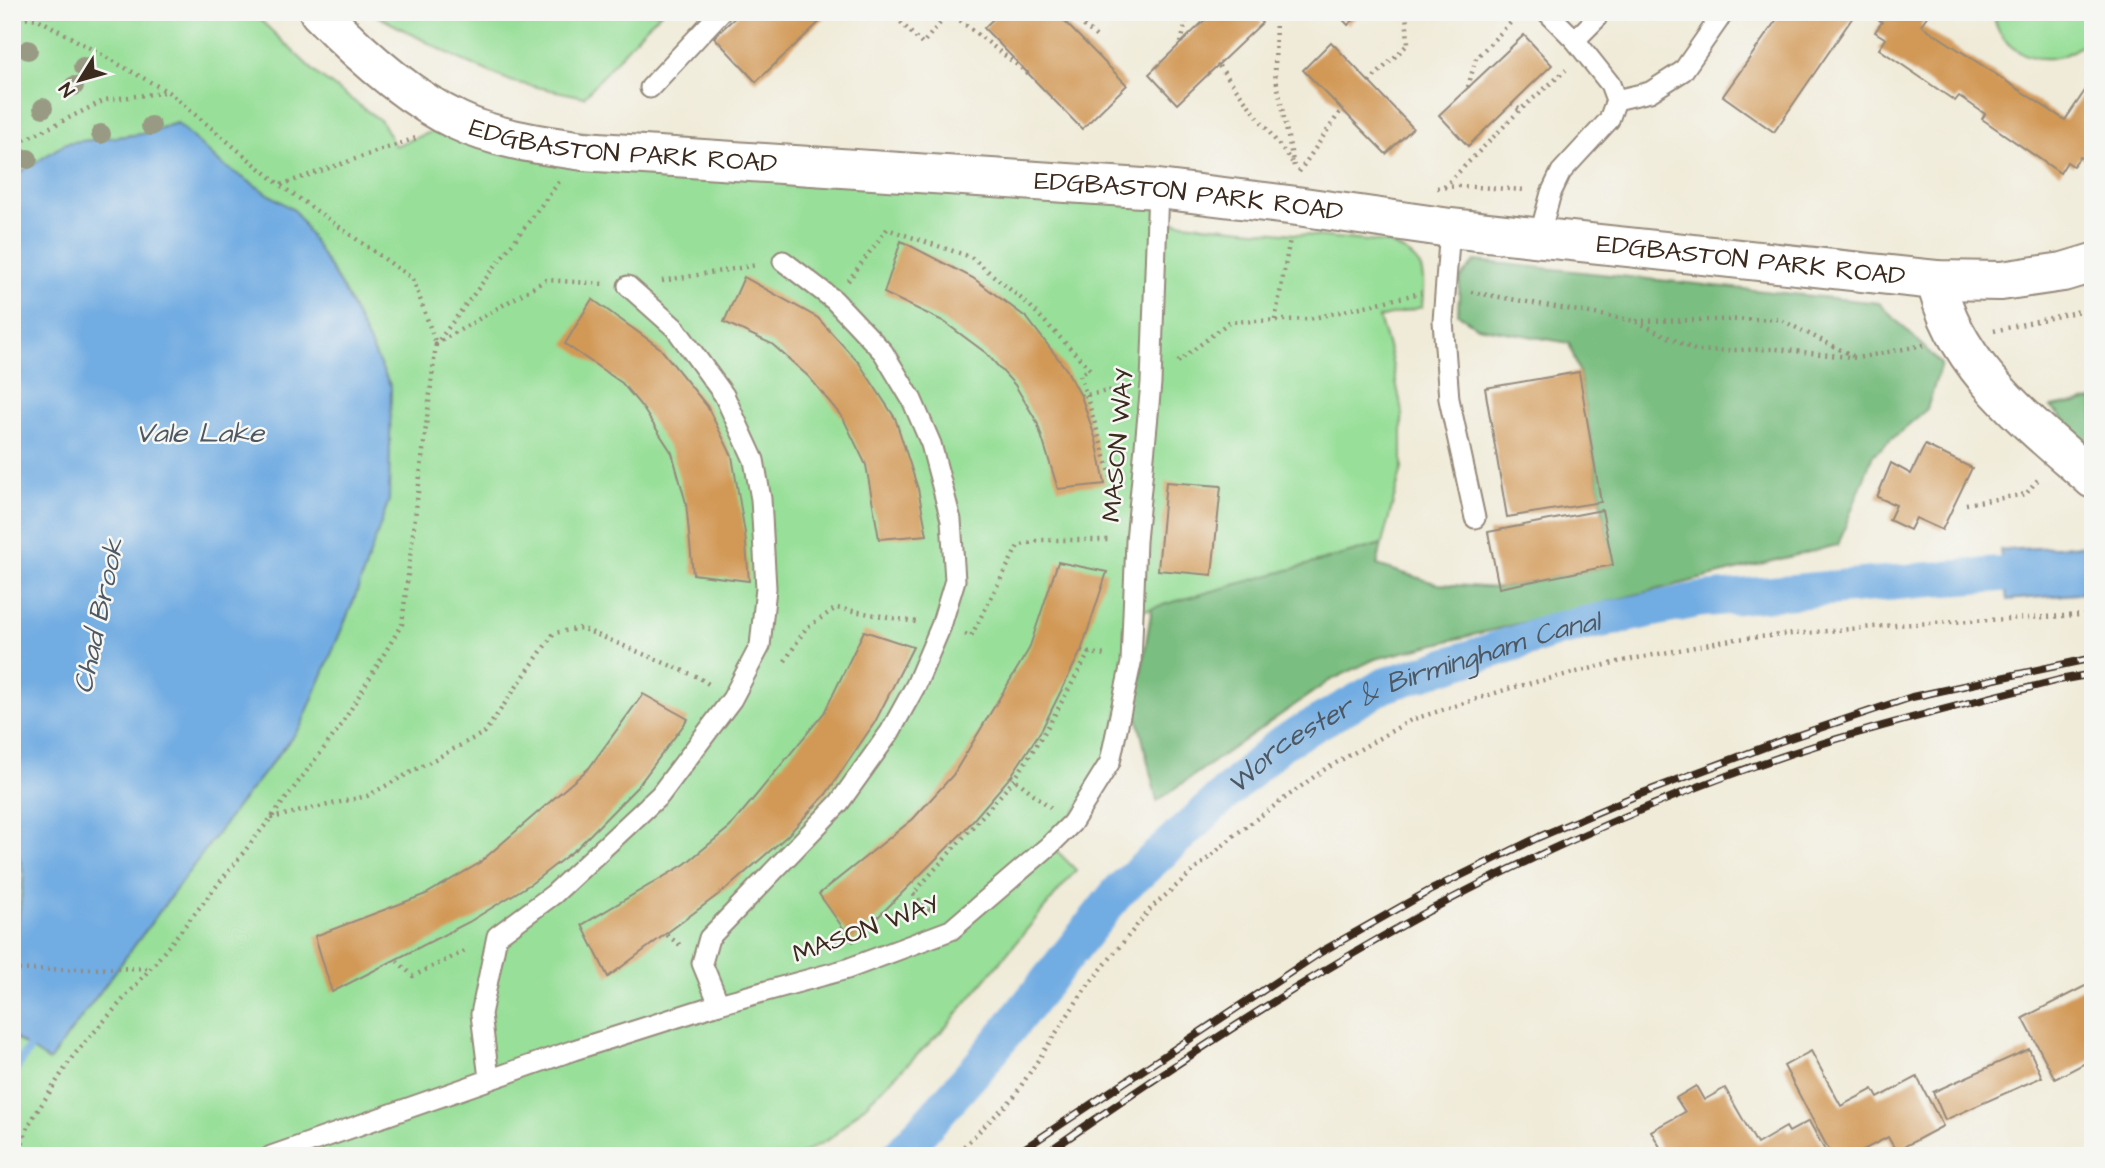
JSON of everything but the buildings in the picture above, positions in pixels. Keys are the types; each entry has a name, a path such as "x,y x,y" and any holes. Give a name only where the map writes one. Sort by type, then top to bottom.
{"street":[{"name":"EDGBASTON PARK ROAD","path":"319,12 338,32 401,86 459,121 523,142 583,151 1158,189 1297,205 1450,228 1936,280 2001,281 2063,272 2093,263"},
{"path":"1936,280 1956,338 2003,399 2093,479"}],"lane":[{"path":"650,88 721,12"},
{"path":"1539,237 1551,193 1561,172 1609,120 1616,100 1610,84 1580,46 1547,12"},
{"path":"1616,100 1650,92 1683,71 1724,12"},
{"path":"1580,46 1596,19"},
{"name":"MASON WAY","path":"271,1156 489,1078 719,1003 847,969 951,930 1072,823 1110,762 1131,663 1136,541 1151,383 1158,189"},
{"path":"1450,228 1443,321 1449,399 1475,519"},
{"path":"719,1003 702,963 709,938 839,803 890,732 916,685 941,626 955,580 951,520 931,443 912,400 883,352 834,300 783,261"},
{"path":"489,1078 481,1014 496,936 554,894 660,795 732,699 760,646 766,588 761,499 754,460 716,383 675,328 628,286"}],"path":[{"path":"891,12 922,44 949,13 1030,75"},
{"path":"1068,12 1098,38"},
{"path":"1182,12 1187,18"},
{"path":"1181,43 1187,18 1193,12"},
{"path":"1276,12 1275,74 1296,176 1342,109"},
{"path":"1369,82 1408,44 1406,12"},
{"path":"1468,88 1476,58 1521,12"},
{"path":"12,16 38,19 168,92 280,185 413,279 436,344 402,624 340,727 271,818 151,968 73,1056 29,1124 18,1156"},
{"path":"1443,187 1580,46"},
{"path":"1219,66 1294,166"},
{"path":"12,146 105,100 168,92"},
{"path":"1512,103 1520,110"},
{"path":"280,185 395,147 459,121"},
{"path":"436,344 583,151"},
{"path":"1275,320 1297,205"},
{"path":"834,300 887,229 971,257 1030,306 1090,369 1080,375 1083,396 1098,432 1116,499"},
{"path":"436,344 546,280 628,286 783,261"},
{"path":"1083,396 1151,383 1228,321 1309,319 1447,288 1635,321 1779,319 1857,358"},
{"path":"1635,321 1697,351 1776,349 1857,358 2014,328 2093,308"},
{"path":"1966,504 2026,494 2062,452"},
{"path":"784,663 806,628 836,608 941,626 971,636 1018,546 1040,540 1136,541"},
{"path":"954,1156 1013,1098 1085,989 1152,907 1236,834 1322,771 1411,720 1511,688 1622,661 1736,639 1896,625 2083,615 2093,611"},
{"path":"271,818 367,796 485,732 554,633 581,628 698,677 732,699"},
{"path":"1081,651 1112,656"},
{"path":"951,930 913,894 1012,778 1046,730 1089,653"},
{"path":"1012,778 1072,823"},
{"path":"397,961 413,976 496,936"},
{"path":"12,970 151,968"}],"green space":[{"path":"12,12 252,12 318,75 381,121 395,146 459,121 1158,189 1162,221 1388,243 1416,261 1423,283 1422,307 1379,318 1390,353 1402,410 1402,468 1382,544 1134,613 1110,762 1051,845 1076,870 947,1026 831,1138 798,1156 12,1156 12,1036 49,1061 236,808 301,726 388,500 390,387 344,291 295,211 220,163 177,123 142,134 66,143 12,179"},
{"path":"370,12 662,12 584,97 513,82 457,58"},
{"path":"1993,12 2093,12 2093,29 2080,46 2067,54 2039,58 2014,49 2004,39"},
{"path":"1475,261 1879,303 1941,364 1927,409 1873,455 1838,545 1375,659 1329,681 1157,801 1135,707 1152,608 1382,544 1377,565 1438,584 1499,588 1612,565 1579,372 1569,343 1477,327 1458,314 1460,278"},
{"path":"2093,400 2093,450 2051,407"},
{"path":"12,830 24,875 12,971"}],"water":[{"name":"Vale Lake","path":"177,123 220,163 295,211 344,291 391,387 389,500 354,600 301,726 236,808 49,1061 12,1036 12,971 24,875 12,830 12,178 66,143 142,134"},
{"path":"2093,545 2093,588 2077,594 2007,600 2000,550"}],"waterway":[{"name":"Worcester & Birmingham Canal","path":"899,1156 980,1065 1118,892 1280,744 1385,685 1559,629 1699,600 2093,568"},
{"name":"Chad Brook","path":"12,1074 30,1047 33,1035"}],"railway":[{"path":"1013,1156 1321,952 1429,891 1539,837 1635,796 1778,742 1912,697 2093,658"},
{"path":"1042,1156 1208,1044 1321,973 1437,907 1539,855 1676,796 1769,761 1960,705 2093,674"}]}
